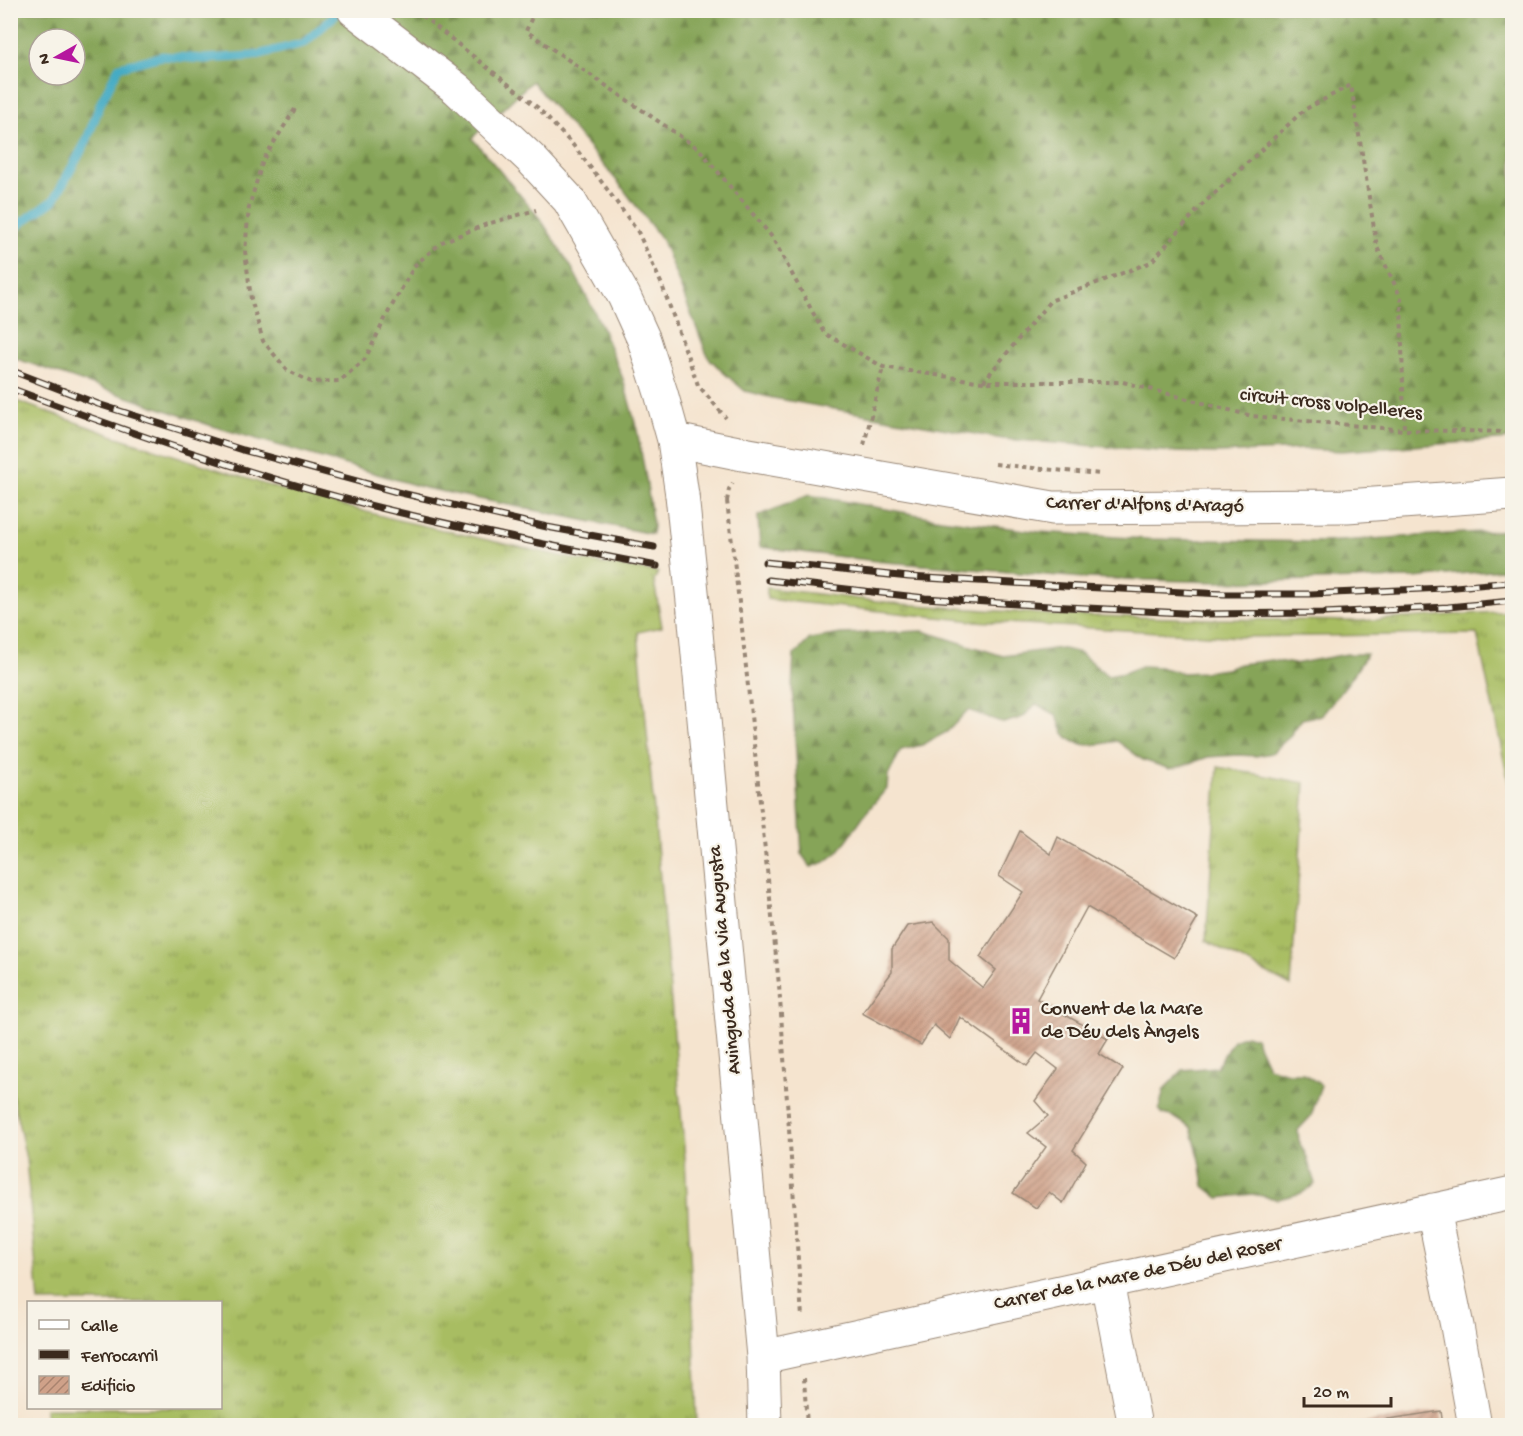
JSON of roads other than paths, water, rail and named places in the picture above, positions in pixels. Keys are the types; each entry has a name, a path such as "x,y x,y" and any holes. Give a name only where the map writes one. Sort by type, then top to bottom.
{"street":[{"path":"354,10 457,89 531,159 569,200 628,304 644,340 674,440"},
{"name":"Carrer d'Alfons d'Aragó","path":"674,440 1053,508 1347,506 1512,494"},
{"name":"Avinguda de la Via Augusta","path":"674,440 694,610 763,1357 765,1425"},
{"name":"Carrer de la Mare de Déu del Roser","path":"763,1357 1512,1193"},
{"path":"1433,1210 1476,1425"},
{"path":"1107,1282 1135,1425"}],"waterway":[{"path":"10,229 54,200 86,142 101,102 119,67 162,56 204,59 253,56 304,43 341,10"}],"railway":[{"path":"10,370 98,404 243,450 397,492 547,527 654,547"},
{"path":"10,388 188,451 323,493 477,530 657,566"},
{"path":"765,562 909,577 1224,594 1311,594 1444,588 1512,582"},
{"path":"768,580 925,598 1202,614 1323,613 1448,607 1512,601"}],"place":[{"name":"Convent de la Mare de Déu dels Àngels","path":"1021,1021"}]}
